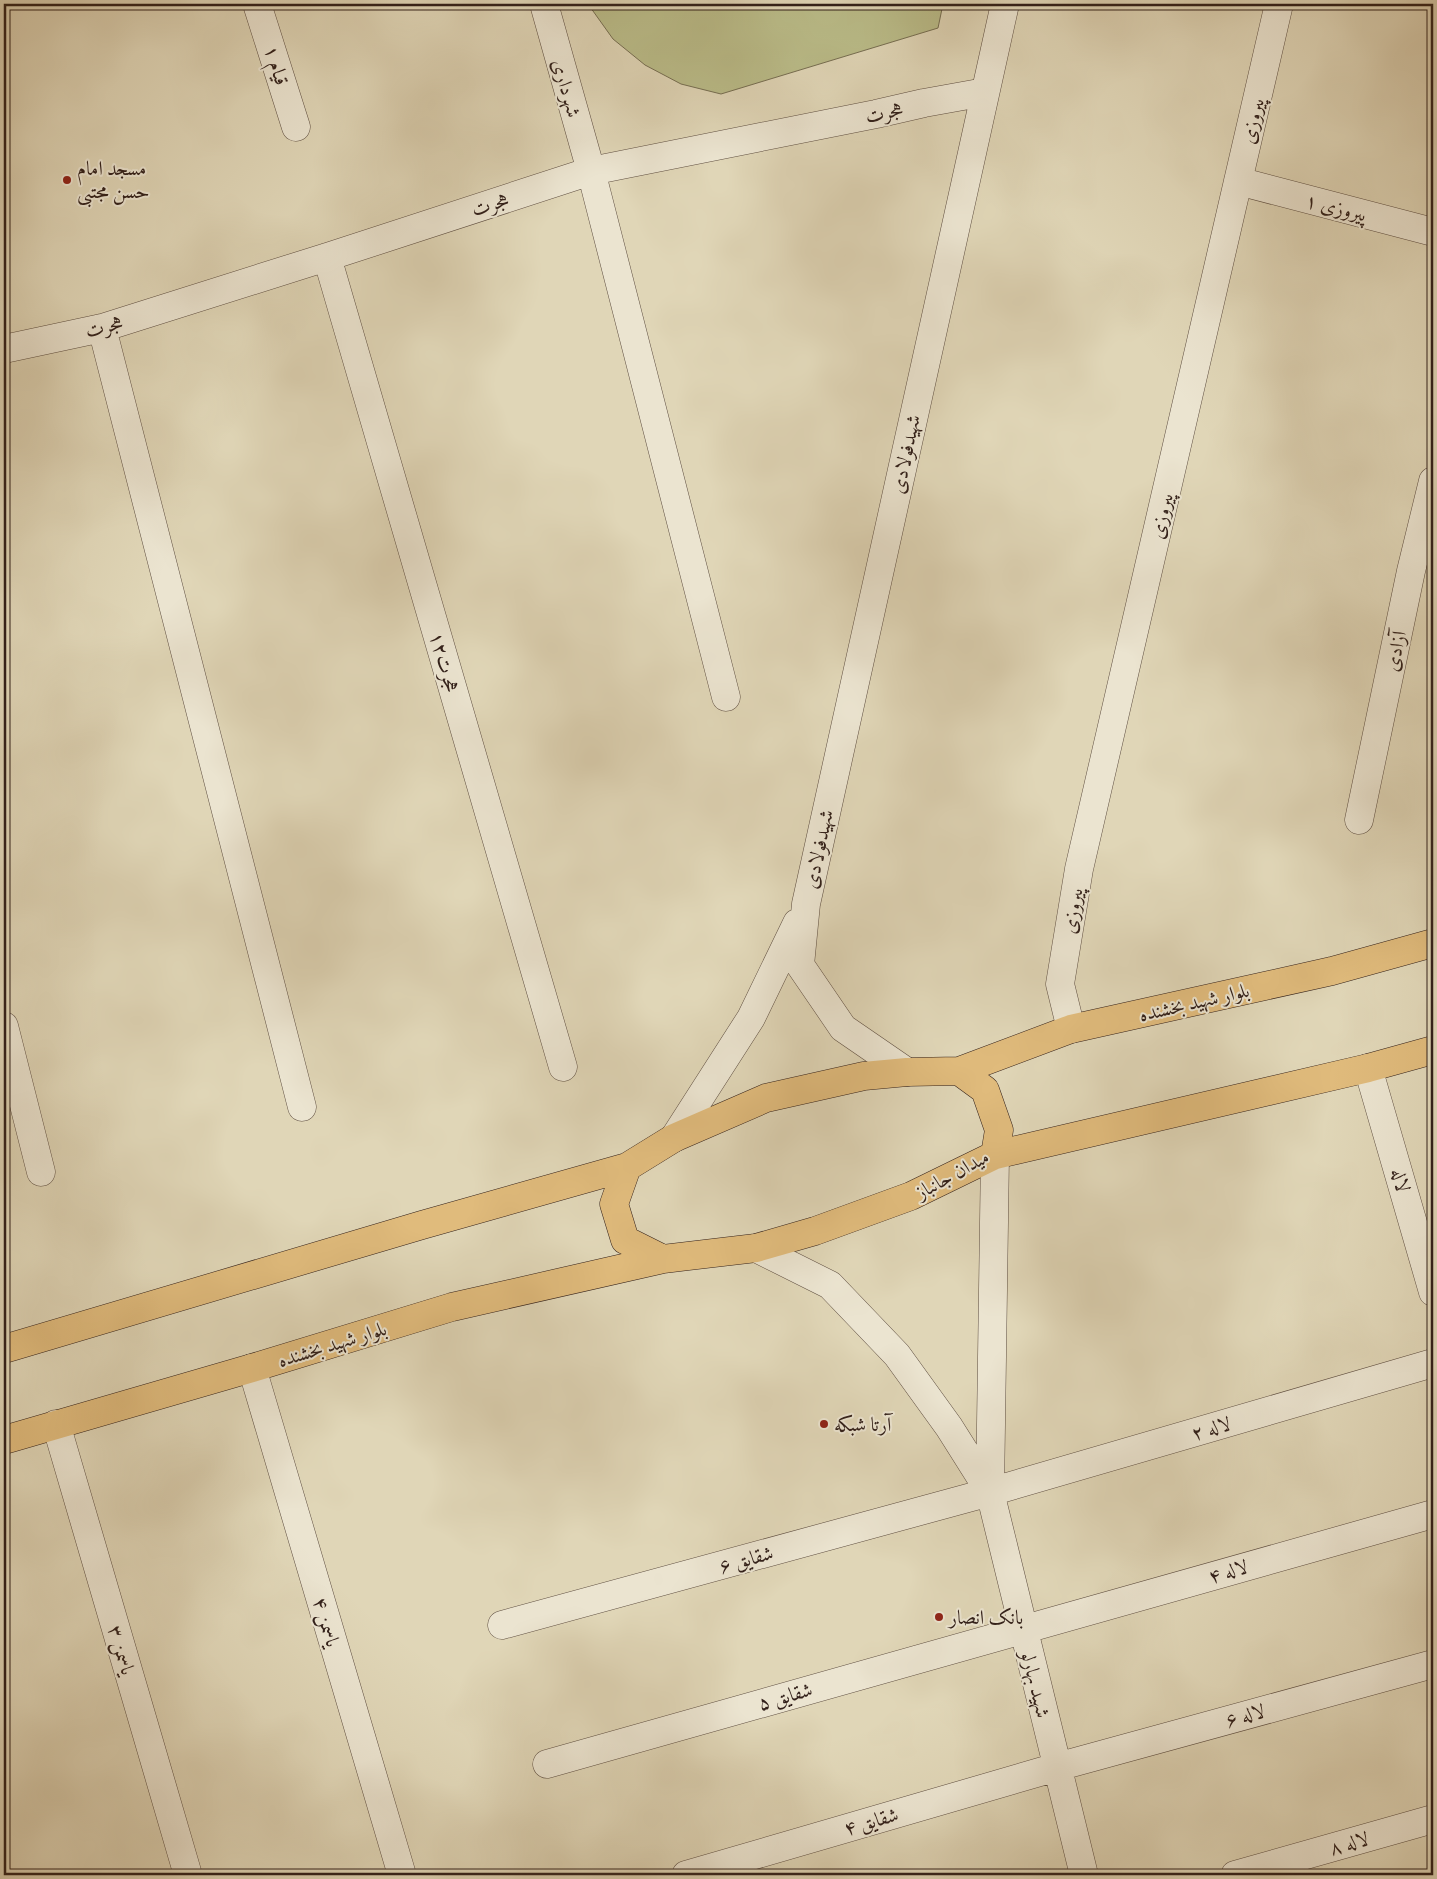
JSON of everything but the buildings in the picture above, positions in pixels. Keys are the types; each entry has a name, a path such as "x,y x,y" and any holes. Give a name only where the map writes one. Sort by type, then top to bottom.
{"main road":[{"name":"بلوار شهید بخشنده","path":"959,1071 1071,1030 1332,971 1433,942"},
{"path":"995,1155 1368,1068 1433,1050"},
{"path":"4,1348 627,1167 674,1138 766,1098 864,1076 907,1072 959,1071"},
{"name":"میدان جانباز","path":"663,1259 756,1248 815,1231 912,1196 995,1155 999,1130 985,1090 959,1071"},
{"path":"627,1167 614,1204 625,1240 663,1259"},
{"name":"بلوار شهید بخشنده","path":"4,1440 252,1368 452,1307 663,1259"}],"street":[{"name":"قیام ۱","path":"257,4 296,127"},
{"name":"شهرداری","path":"544,4 591,171 726,697"},
{"name":"شهیدفولادی","path":"806,904 1005,4"},
{"name":"پیروزی","path":"1071,1030 1060,984 1079,869 1279,4"},
{"name":"هجرت","path":"4,349 102,328 327,258 591,171 985,92"},
{"name":"پیروزی ۱","path":"1238,181 1433,232"},
{"name":"هجرت۱۲","path":"327,258 563,1067"},
{"path":"102,328 302,1107"},
{"name":"آزادی","path":"1359,820 1433,481"},
{"path":"806,904 800,965 843,1028 907,1072"},
{"path":"674,1138 752,1018 806,904"},
{"path":"4,1026 41,1172"},
{"name":"لاله","path":"1368,1068 1433,1292"},
{"path":"990,1492 995,1155"},
{"path":"756,1248 830,1284 897,1355 949,1427 990,1492"},
{"name":"لاله ۲","path":"990,1492 1433,1363"},
{"name":"یاسمن ۴","path":"252,1368 402,1875"},
{"name":"یاسمن ۳","path":"56,1424 188,1875"},
{"name":"شقایق ۶","path":"502,1625 990,1492"},
{"name":"شهید بهارلو","path":"990,1492 1022,1629 1084,1875"},
{"name":"لاله ۴","path":"1022,1629 1433,1514"},
{"name":"شقایق ۵","path":"547,1764 1022,1629"},
{"name":"لاله ۶","path":"1057,1767 1433,1664"},
{"name":"شقایق ۴","path":"686,1875 1057,1767"},
{"name":"لاله ۸","path":"1235,1875 1433,1819"}],"green space":[{"path":"588,4 943,4 938,28 721,94 681,84 645,65 613,39"}],"place":[{"name":"مسجد امام حسن مجتبی","path":"67,180"},
{"name":"آرتا شبکه","path":"824,1424"},
{"name":"بانک انصار","path":"939,1617"}]}
